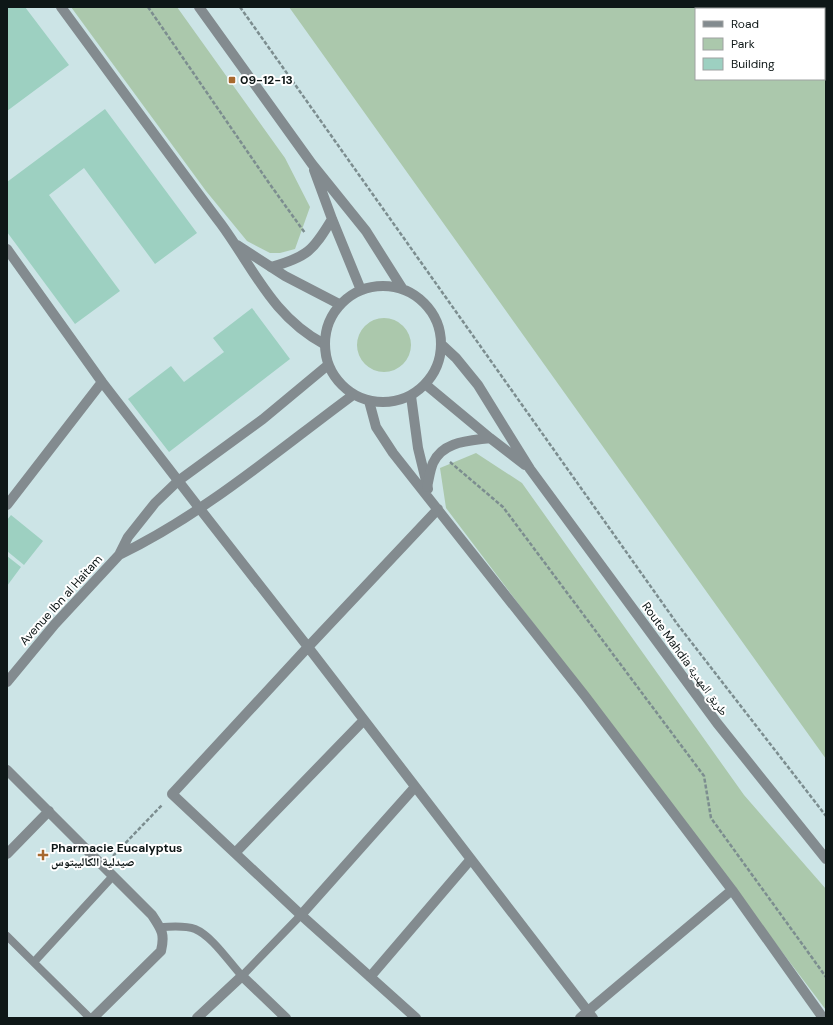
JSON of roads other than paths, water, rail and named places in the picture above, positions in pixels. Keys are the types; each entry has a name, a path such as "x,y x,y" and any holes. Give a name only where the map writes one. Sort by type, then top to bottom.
{"street":[{"path":"61,7 235,244 263,289 301,331 324,344"},
{"path":"199,7 312,164 366,231 402,288"},
{"path":"312,164 332,219 361,290"},
{"path":"271,267 305,254 314,246 332,219"},
{"path":"235,244 300,285 339,304"},
{"path":"7,249 102,382 471,859 587,1016 732,890"},
{"path":"383,285 402,288 418,297 431,310 439,327 442,345 438,363 425,384 411,396 402,400 385,403 369,401 353,395 341,386 332,374 328,365 324,344 326,326 334,310 339,304 361,290 383,285"},
{"name":"Route Mahdia طريق المهدية","path":"442,345 456,358 478,385 530,469 717,723 826,859"},
{"path":"119,555 128,537 138,523 155,503 178,481 263,419 328,365"},
{"path":"9,499 102,382"},
{"name":"Route Mahdia طريق المهدية","path":"425,384 530,469"},
{"path":"119,555 200,509 353,395"},
{"path":"411,396 418,448 431,500"},
{"path":"369,401 376,427 382,438 406,471 431,500 585,696 732,890 823,1018"},
{"path":"427,487 433,463 439,453 451,445 490,438"},
{"path":"416,1018 301,915 172,794 308,647 438,510"},
{"name":"Avenue Ibn al Haitam","path":"7,682 55,624 119,555"},
{"path":"235,853 364,720"},
{"path":"7,770 152,916 160,927 164,939 161,951 91,1018"},
{"path":"301,915 415,787"},
{"path":"7,854 49,811"},
{"path":"370,977 471,859"},
{"path":"197,1018 242,976 286,1018"}],"lane":[{"path":"34,962 113,876"},
{"path":"160,927 186,927 201,933 242,976 301,915"},
{"path":"7,936 91,1018"}],"place":[{"name":"09-12-13","path":"232,80"},
{"name":"Pharmacie Eucalyptus صيدلية الكاليبتوس","path":"43,855"}]}
